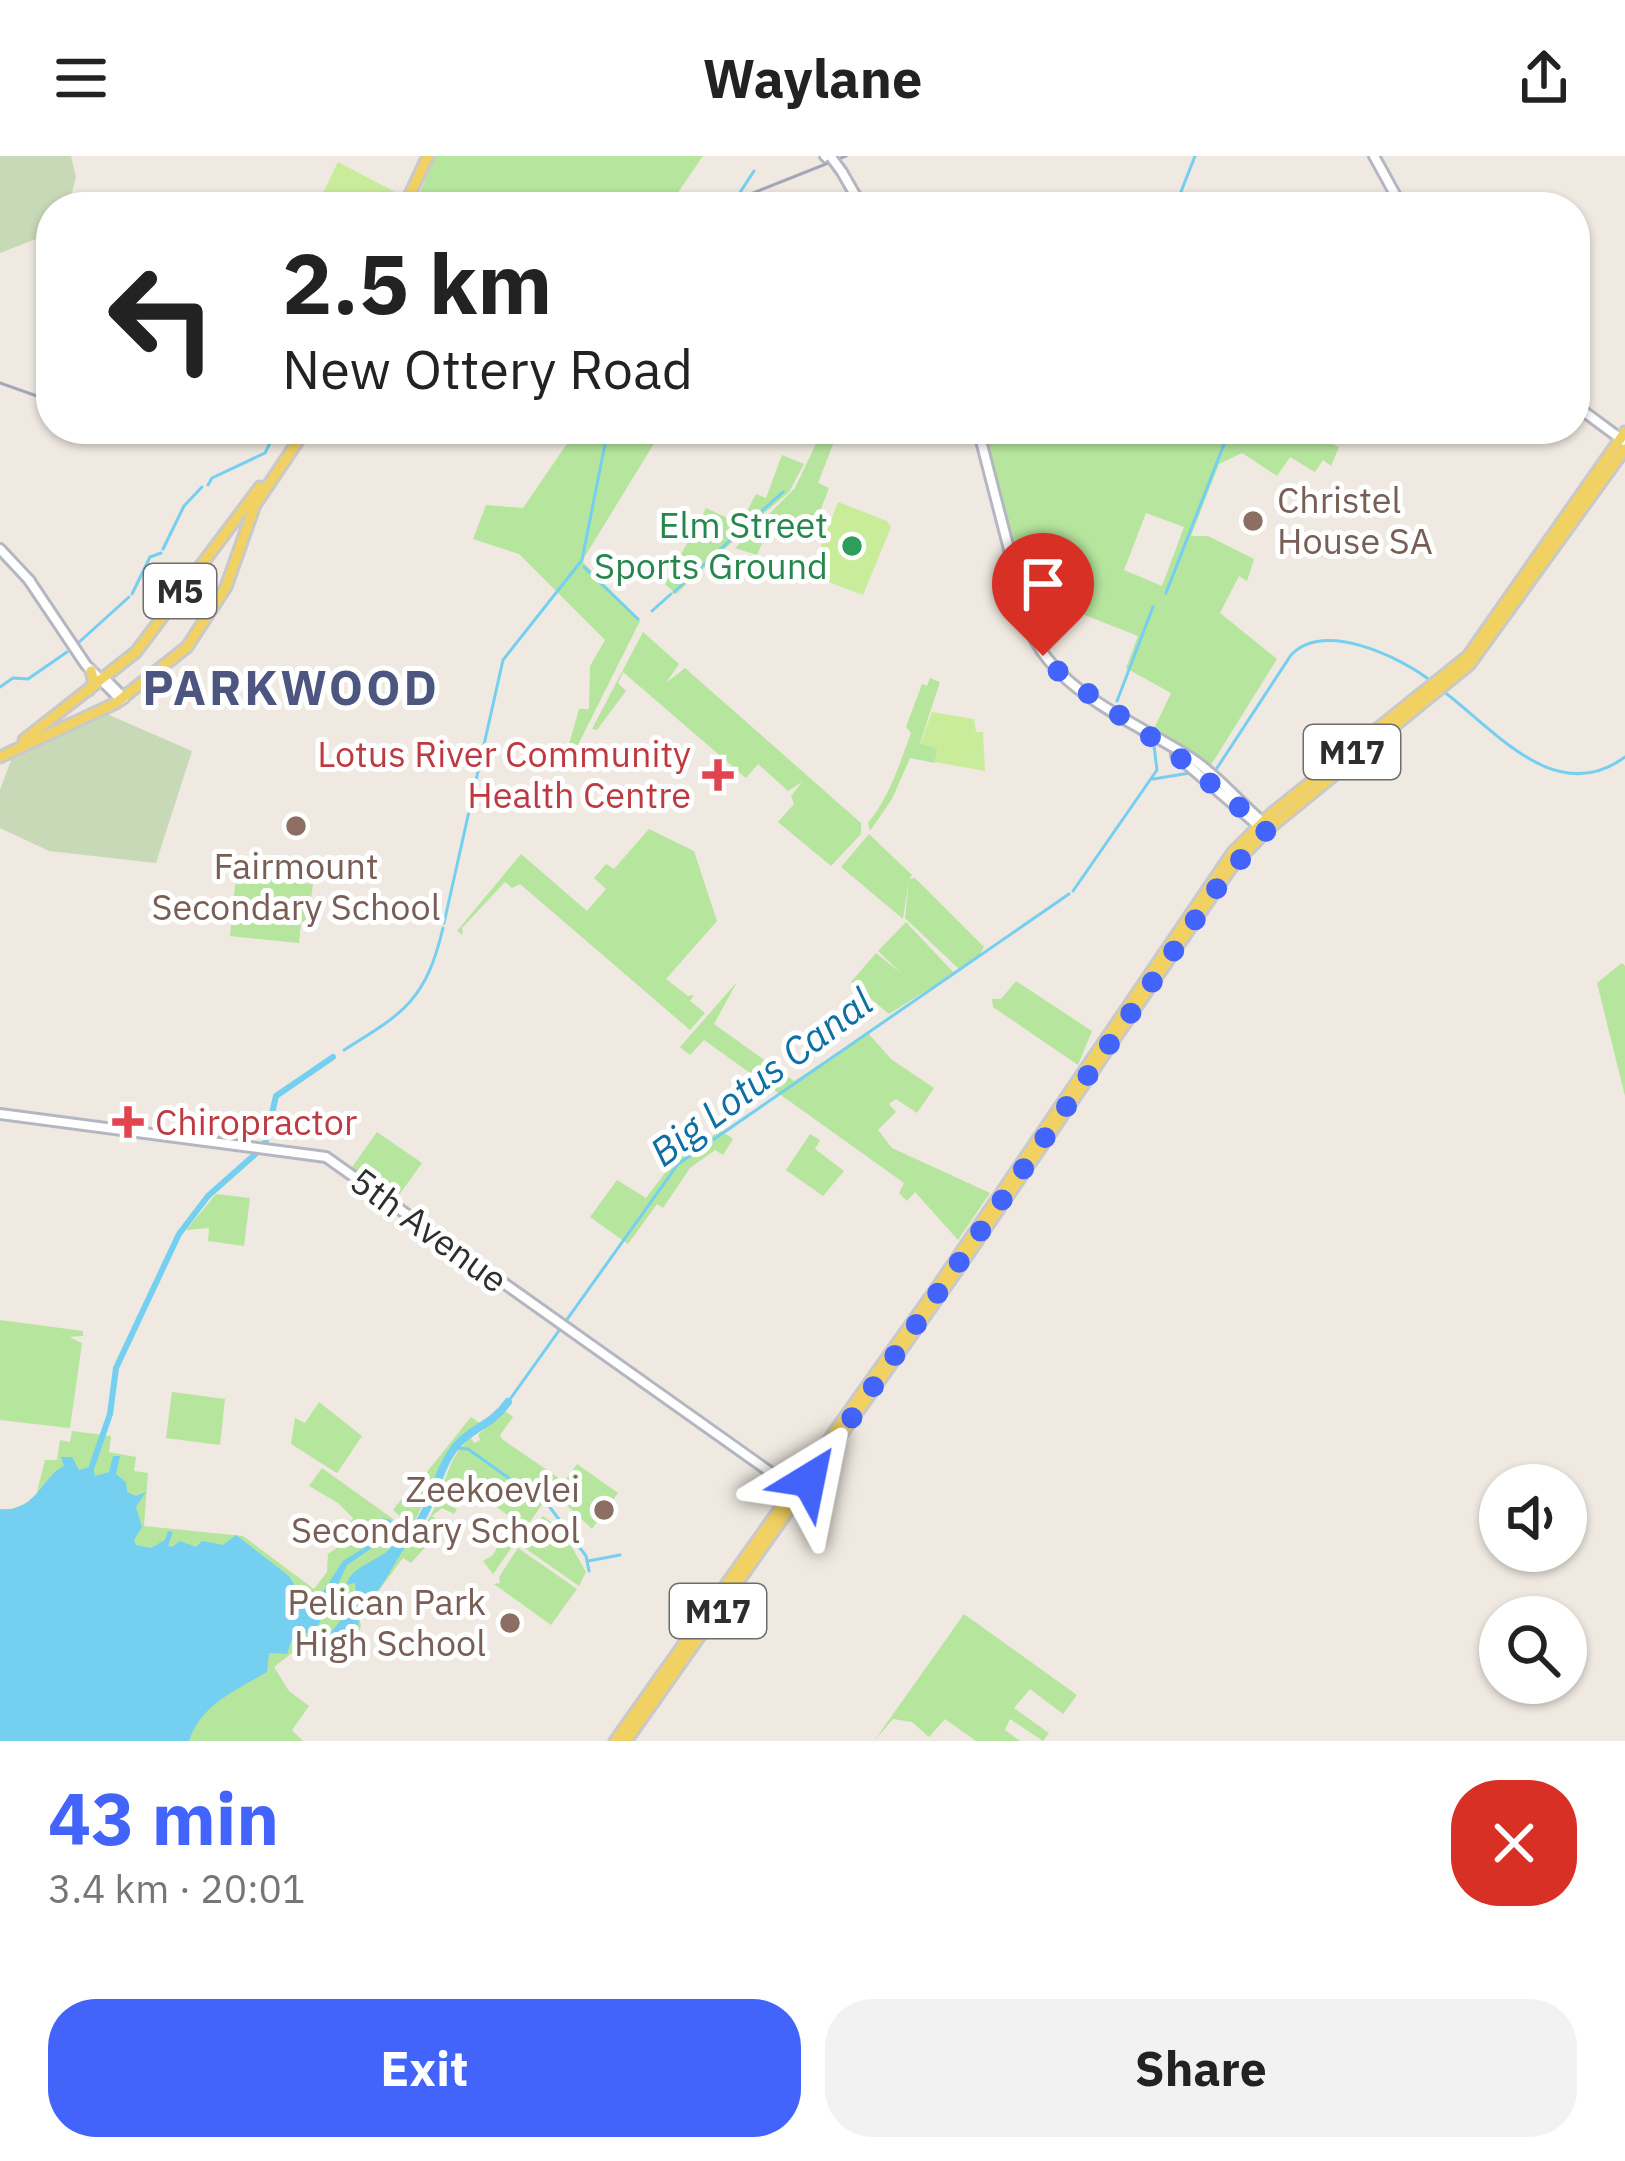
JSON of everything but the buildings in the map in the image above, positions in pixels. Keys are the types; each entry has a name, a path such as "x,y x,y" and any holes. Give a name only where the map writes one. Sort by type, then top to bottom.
{"main road":[{"path":"409,192 426,156"},
{"path":"1374,156 1394,192"},
{"path":"828,157 851,192"},
{"path":"1590,414 1624,439"},
{"name":"M17","path":"626,1741 1227,860 1490,640 1624,439"},
{"name":"M5","path":"0,755 103,681 143,644 293,444"},
{"name":"M5","path":"0,755 122,699 171,663 208,620 226,586 255,505 296,444"},
{"path":"982,444 1038,657 1098,699 1110,710 1110,720 1126,718 1197,762 1264,826"},
{"path":"293,451 289,460 296,469"},
{"path":"0,550 50,603 52,615 91,671 122,699"},
{"path":"80,655 103,681"},
{"path":"86,694 94,682 91,671"},
{"path":"1139,727 1264,826"},
{"name":"M17","path":"615,1741 911,1336 1264,826"},
{"name":"5th Avenue","path":"0,1114 264,1146 329,1159 797,1492"},
{"path":"1028,1154 1051,1133"},
{"path":"883,1360 911,1336"},
{"path":"847,1416 848,1402"}],"green space":[{"path":"0,156 71,156 76,177 72,192 36,192 36,239 0,253"},
{"path":"435,156 703,156 678,192 420,192"},
{"path":"338,162 395,192 323,192"},
{"path":"567,444 654,444 582,561 640,621 575,751 568,748 579,709 589,709 590,666 605,640 519,554 473,539 486,505 523,508"},
{"path":"816,444 833,444 818,483 829,488 810,538 771,523 757,555 735,548 795,488"},
{"path":"984,444 1339,447 1331,466 1323,460 1315,472 1290,457 1277,476 1242,453 1219,464 1191,536 1208,536 1254,559 1247,581 1239,576 1220,613 1277,659 1211,765 1205,766 1153,731 1171,693 1126,668 1138,636 1021,590","holes":["1146,513 1184,527 1162,586 1124,570"]},
{"path":"782,455 804,464 789,492 742,532 738,528 756,494 766,498"},
{"name":"Elm Street Sports Ground","path":"838,502 887,521 891,527 863,595 810,575"},
{"path":"706,508 725,517 739,536 676,594 665,584 692,534 711,541 714,534 709,520 702,516"},
{"path":"643,632 679,664 666,683 685,668 861,823 861,834 831,866 778,822 794,804 791,796 802,782 788,791 758,764 746,778 623,672 618,683 626,691 597,730 592,729"},
{"path":"930,678 940,682 920,743 938,748 935,763 910,758 892,799 870,831 868,823 888,791 911,733 906,727 922,684 927,686"},
{"path":"932,712 974,719 976,732 983,732 985,771 935,762 937,748 920,744"},
{"path":"107,714 192,751 156,863 49,851 0,828 0,790 11,760"},
{"path":"649,829 694,851 717,921 666,979 688,996 694,995 690,1001 705,1013 690,1030 520,884 512,888 505,882 462,928 463,935 457,931 521,854 587,911 606,889 594,878 606,864 614,869"},
{"path":"869,834 912,875 909,879 915,878 984,947 977,959 959,969 905,918 909,880 903,919 841,867"},
{"path":"236,876 313,884 308,922 301,922 299,943 230,936"},
{"path":"906,922 954,973 889,1014 851,982 876,953 902,974 878,951"},
{"path":"1622,963 1625,966 1625,1096 1597,983"},
{"path":"1016,981 1092,1031 1078,1065 993,1007 992,999 1001,999"},
{"path":"737,982 714,1024 794,1081 868,1033 891,1059 934,1088 917,1113 896,1099 889,1104 896,1112 878,1130 892,1148 990,1193 958,1240 915,1192 907,1201 899,1193 904,1183 704,1040 690,1055 680,1047"},
{"path":"720,1130 733,1139 723,1155 715,1150 690,1168 663,1208 657,1204 628,1244 590,1217 617,1180 646,1198 690,1140 703,1144"},
{"path":"377,1132 422,1163 394,1202 350,1170"},
{"path":"810,1134 820,1140 815,1149 844,1171 823,1196 786,1170"},
{"path":"216,1194 250,1198 244,1246 208,1241 209,1228 186,1230"},
{"path":"0,1320 83,1331 83,1336 69,1337 82,1343 70,1428 0,1420"},
{"path":"172,1392 225,1399 220,1445 166,1438"},
{"path":"319,1402 362,1436 337,1473 291,1444 295,1418 305,1423"},
{"path":"505,1411 513,1417 502,1439 560,1479 493,1574 483,1561 493,1555 513,1519 467,1486 453,1488 447,1504 457,1509 454,1514 442,1508 432,1516 445,1526 440,1534 432,1529 426,1537 419,1530 434,1509 461,1447 471,1438 474,1443 480,1440 478,1435"},
{"path":"471,1417 481,1424 449,1450 412,1527 393,1510"},
{"path":"72,1431 111,1436 109,1452 136,1457 134,1471 148,1473 144,1526 243,1536 314,1589 327,1572 328,1554 342,1544 350,1546 357,1536 354,1527 345,1541 340,1538 353,1518 309,1486 322,1468 428,1544 411,1563 403,1558 359,1617 361,1626 345,1659 334,1647 340,1641 319,1632 274,1667 289,1691 309,1706 292,1730 303,1741 0,1741 0,1509 35,1500 45,1460 57,1460 60,1440 70,1442"},
{"path":"577,1464 618,1493 592,1529 555,1494"},
{"path":"543,1516 552,1523 556,1519 586,1572 579,1586 522,1546"},
{"path":"518,1548 577,1589 551,1625 494,1584 500,1583 499,1577"},
{"path":"964,1614 1077,1695 1063,1714 1030,1689 1014,1708 1049,1733 1043,1741 1010,1719 1005,1730 1020,1741 976,1741 945,1719 929,1737 912,1722 893,1719 874,1741"}],"water":[{"path":"113,1456 120,1456 116,1474 126,1482 127,1492 136,1496 146,1492 136,1507 142,1527 136,1545 151,1548 165,1540 168,1531 173,1532 168,1546 172,1547 180,1541 196,1547 202,1541 223,1545 236,1535 289,1576 308,1607 315,1604 343,1561 376,1540 382,1518 391,1520 399,1535 411,1531 415,1535 374,1595 356,1610 359,1623 353,1635 328,1636 357,1600 355,1583 346,1585 356,1571 396,1540 372,1548 347,1565 316,1630 292,1639 287,1654 269,1653 267,1672 210,1708 189,1741 0,1741 0,1509 31,1500 64,1466 61,1457 72,1457 79,1470 93,1466 95,1476 109,1472"}],"waterway":[{"path":"1181,192 1195,156"},
{"path":"740,192 754,171"},
{"path":"208,485 212,478 265,453 270,444"},
{"path":"444,923 503,660 582,560 605,444"},
{"path":"1166,593 1224,444"},
{"path":"163,549 184,506 202,487"},
{"path":"742,529 783,492"},
{"path":"674,592 738,533"},
{"path":"132,594 150,557 161,553"},
{"path":"584,567 638,619"},
{"path":"652,611 671,594"},
{"path":"77,644 129,597"},
{"path":"1117,701 1153,607"},
{"path":"1217,768 1291,655 1305,645 1322,641 1362,646 1431,681"},
{"path":"0,687 13,678 28,679 67,652"},
{"path":"1443,691 1505,742 1551,769 1575,774 1600,770 1625,757"},
{"name":"Big Lotus Canal","path":"1073,891 1157,770 1154,746 1125,723"},
{"path":"1153,779 1190,773"},
{"name":"Big Lotus Canal","path":"508,1402 678,1164 1069,894"},
{"path":"344,1050 410,1002 429,972 443,928"},
{"path":"265,1144 276,1096 333,1057"},
{"path":"92,1466 110,1414 116,1368 179,1234 208,1196 261,1149"},
{"name":"Big Lotus Canal","path":"414,1530 457,1445 508,1402"},
{"path":"455,1448 468,1449 541,1501"},
{"path":"549,1506 586,1556 589,1571"},
{"path":"588,1561 620,1555"}],"railway":[{"path":"756,192 846,156"},
{"path":"0,383 36,396"}],"place":[{"name":"Christel House SA","path":"1253,521"},
{"name":"Elm Street Sports Ground","path":"852,546"},
{"name":"Lotus River Community Health Centre","path":"718,775"},
{"name":"Fairmount Secondary School","path":"296,826"},
{"name":"Chiropractor","path":"128,1122"},
{"name":"Zeekoevlei Secondary School","path":"604,1510"},
{"name":"Pelican Park High School","path":"510,1623"}],"district":[{"name":"PARKWOOD","path":"291,688"}],"route":[{"path":"809,1480 1224,878 1267,830 1174,753 1063,676 1043,656"}]}
